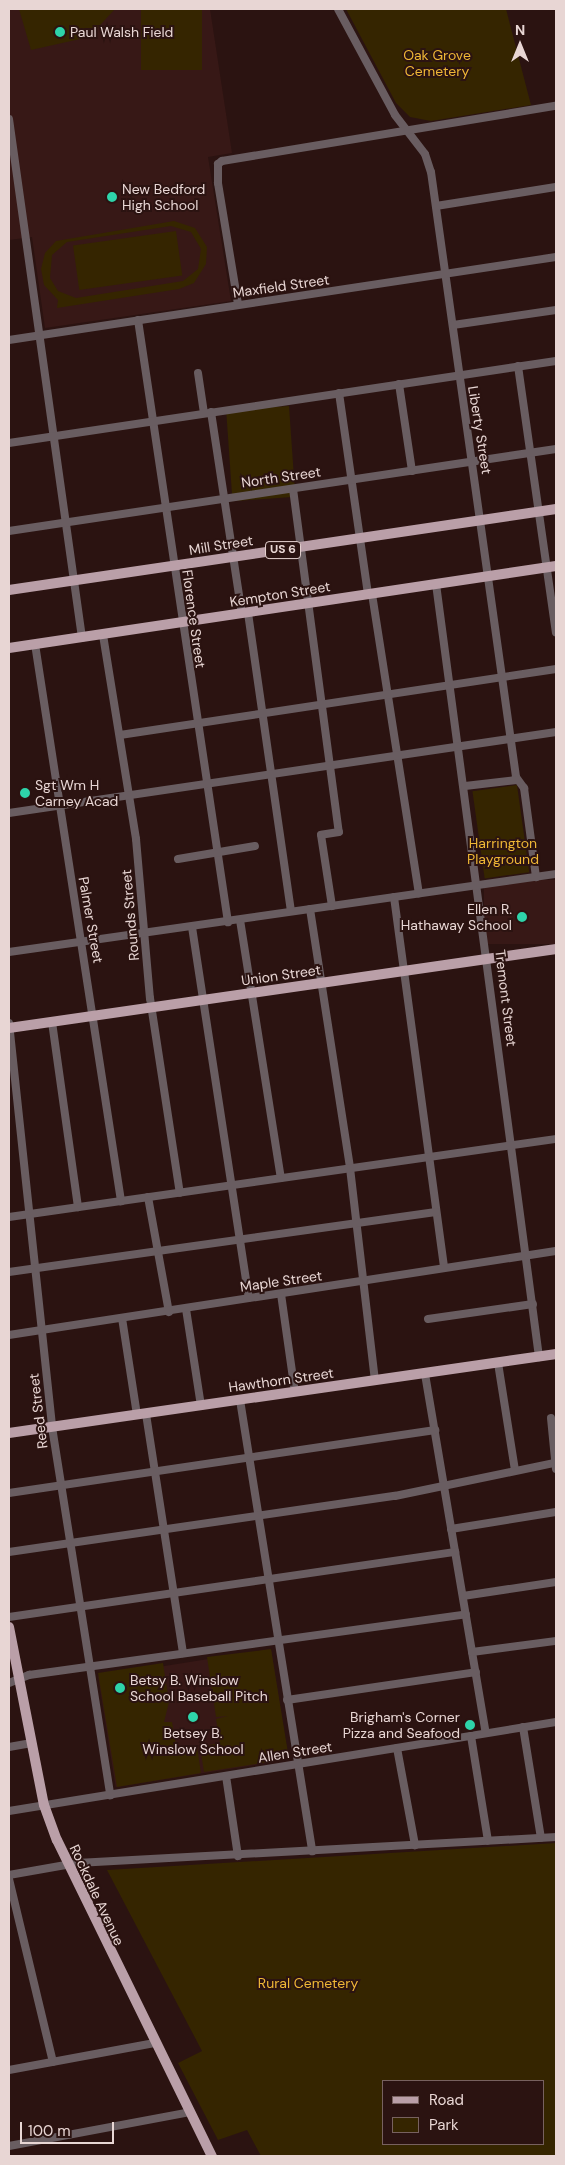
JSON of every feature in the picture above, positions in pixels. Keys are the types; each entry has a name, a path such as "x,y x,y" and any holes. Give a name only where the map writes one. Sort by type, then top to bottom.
{"main road":[{"name":"Mill Street","path":"9,590 556,509"},
{"name":"Kempton Street","path":"9,648 552,567"},
{"name":"Union Street","path":"9,1026 52,1022 556,949"},
{"name":"Hawthorn Street","path":"9,1434 556,1354"},
{"name":"Rockdale Avenue","path":"9,1626 44,1805 66,1865 212,2156"}],"street":[{"name":"Liberty Street","path":"338,9 406,131 427,158 436,206 458,375 473,462 517,780 524,788 536,877"},
{"path":"238,304 218,164 556,106"},
{"path":"9,119 82,638"},
{"path":"436,206 556,187"},
{"name":"Maxfield Street","path":"9,340 556,257"},
{"path":"453,325 556,310"},
{"name":"Florence Street","path":"138,320 196,724 228,922"},
{"path":"9,443 556,361"},
{"path":"518,366 539,511 552,567 556,632"},
{"path":"198,373 225,498 245,613 291,912"},
{"path":"398,384 412,470"},
{"path":"339,393 360,538 388,695 419,893"},
{"name":"North Street","path":"9,531 556,449"},
{"path":"293,488 324,705 339,832 321,835 332,906"},
{"name":"Tremont Street","path":"436,584 460,746 539,1357"},
{"name":"Rounds Street","path":"103,635 130,796 152,1007 180,1192"},
{"name":"Palmer Street","path":"35,644 95,1015 121,1201"},
{"path":"120,736 556,669"},
{"path":"9,813 271,776 556,732"},
{"path":"465,786 517,780"},
{"path":"178,859 255,846"},
{"path":"9,952 556,874"},
{"path":"394,897 444,1268"},
{"path":"310,909 350,1168 375,1381"},
{"path":"240,920 281,1178"},
{"path":"192,927 230,1186 249,1298"},
{"path":"52,1022 78,1207"},
{"name":"Reed Street","path":"9,1026 52,1427 110,1794"},
{"path":"9,1217 556,1139"},
{"path":"148,1197 169,1312"},
{"path":"9,1272 436,1212"},
{"name":"Maple Street","path":"9,1334 169,1312 556,1251"},
{"path":"281,1294 295,1392"},
{"path":"428,1319 533,1304"},
{"path":"186,1309 201,1406"},
{"path":"122,1318 141,1414 155,1471 183,1653"},
{"path":"498,1362 515,1470"},
{"path":"425,1374 486,1733"},
{"path":"240,1400 266,1580 312,1851"},
{"path":"9,1552 444,1485 515,1470 556,1466 551,1418"},
{"path":"9,1493 435,1430"},
{"path":"452,1529 556,1512"},
{"path":"9,1617 455,1552"},
{"path":"463,1596 556,1582"},
{"path":"9,1683 19,1679 90,1666 466,1614"},
{"path":"472,1652 556,1641"},
{"path":"287,1700 476,1672"},
{"name":"Allen Street","path":"9,1811 556,1722"},
{"path":"523,1728 541,1838"},
{"path":"472,1736 488,1841"},
{"path":"9,1747 32,1743"},
{"path":"397,1748 415,1845"},
{"path":"226,1776 238,1856"},
{"path":"9,1875 66,1865 556,1837"},
{"path":"9,1878 53,2062"},
{"path":"9,2070 155,2043"},
{"path":"9,2146 190,2112"}],"shaded area":[{"name":"New Bedford High School","path":"9,9 210,9 232,153 208,157 231,301 45,328 32,237 9,240"},
{"name":"Ellen R. Hathaway School","path":"484,880 556,880 556,944 484,944"},
{"name":"Betsey B. Winslow School","path":"271,1649 289,1760 116,1787 98,1676"}],"green space":[{"name":"Paul Walsh Field","path":"19,9 115,9 89,37 31,50"},
{"path":"141,9 202,9 202,70 141,70"},
{"name":"Oak Grove Cemetery","path":"346,9 506,9 531,105 431,121 410,117 396,103"},
{"path":"174,221 195,228 207,247 206,264 194,283 179,289 57,308 58,300 44,285 41,269 45,253 56,241","holes":["171,226 191,232 201,249 198,269 183,281 76,298 58,291 50,278 52,255 67,242"]},
{"path":"176,231 182,276 79,290 73,245"},
{"path":"289,406 295,497 233,501 226,410"},
{"name":"Harrington Playground","path":"517,785 529,872 485,878 472,791"},
{"path":"271,1649 289,1759 204,1772 200,1747 220,1743 216,1719 228,1716 216,1717 207,1657"},
{"path":"163,1663 169,1702 164,1722 172,1722 177,1751 197,1747 201,1773 117,1787 98,1673"},
{"name":"Rural Cemetery","path":"556,1843 556,2156 261,2156 247,2130 218,2140 178,2063 202,2051 107,1870"}],"place":[{"name":"Paul Walsh Field","path":"60,32"},
{"name":"New Bedford High School","path":"112,197"},
{"name":"Sgt Wm H Carney Acad","path":"25,793"},
{"name":"Ellen R. Hathaway School","path":"522,917"},
{"name":"Betsy B. Winslow School Baseball Pitch","path":"120,1688"},
{"name":"Betsey B. Winslow School","path":"193,1717"},
{"name":"Brigham's Corner Pizza and Seafood","path":"470,1725"}]}
